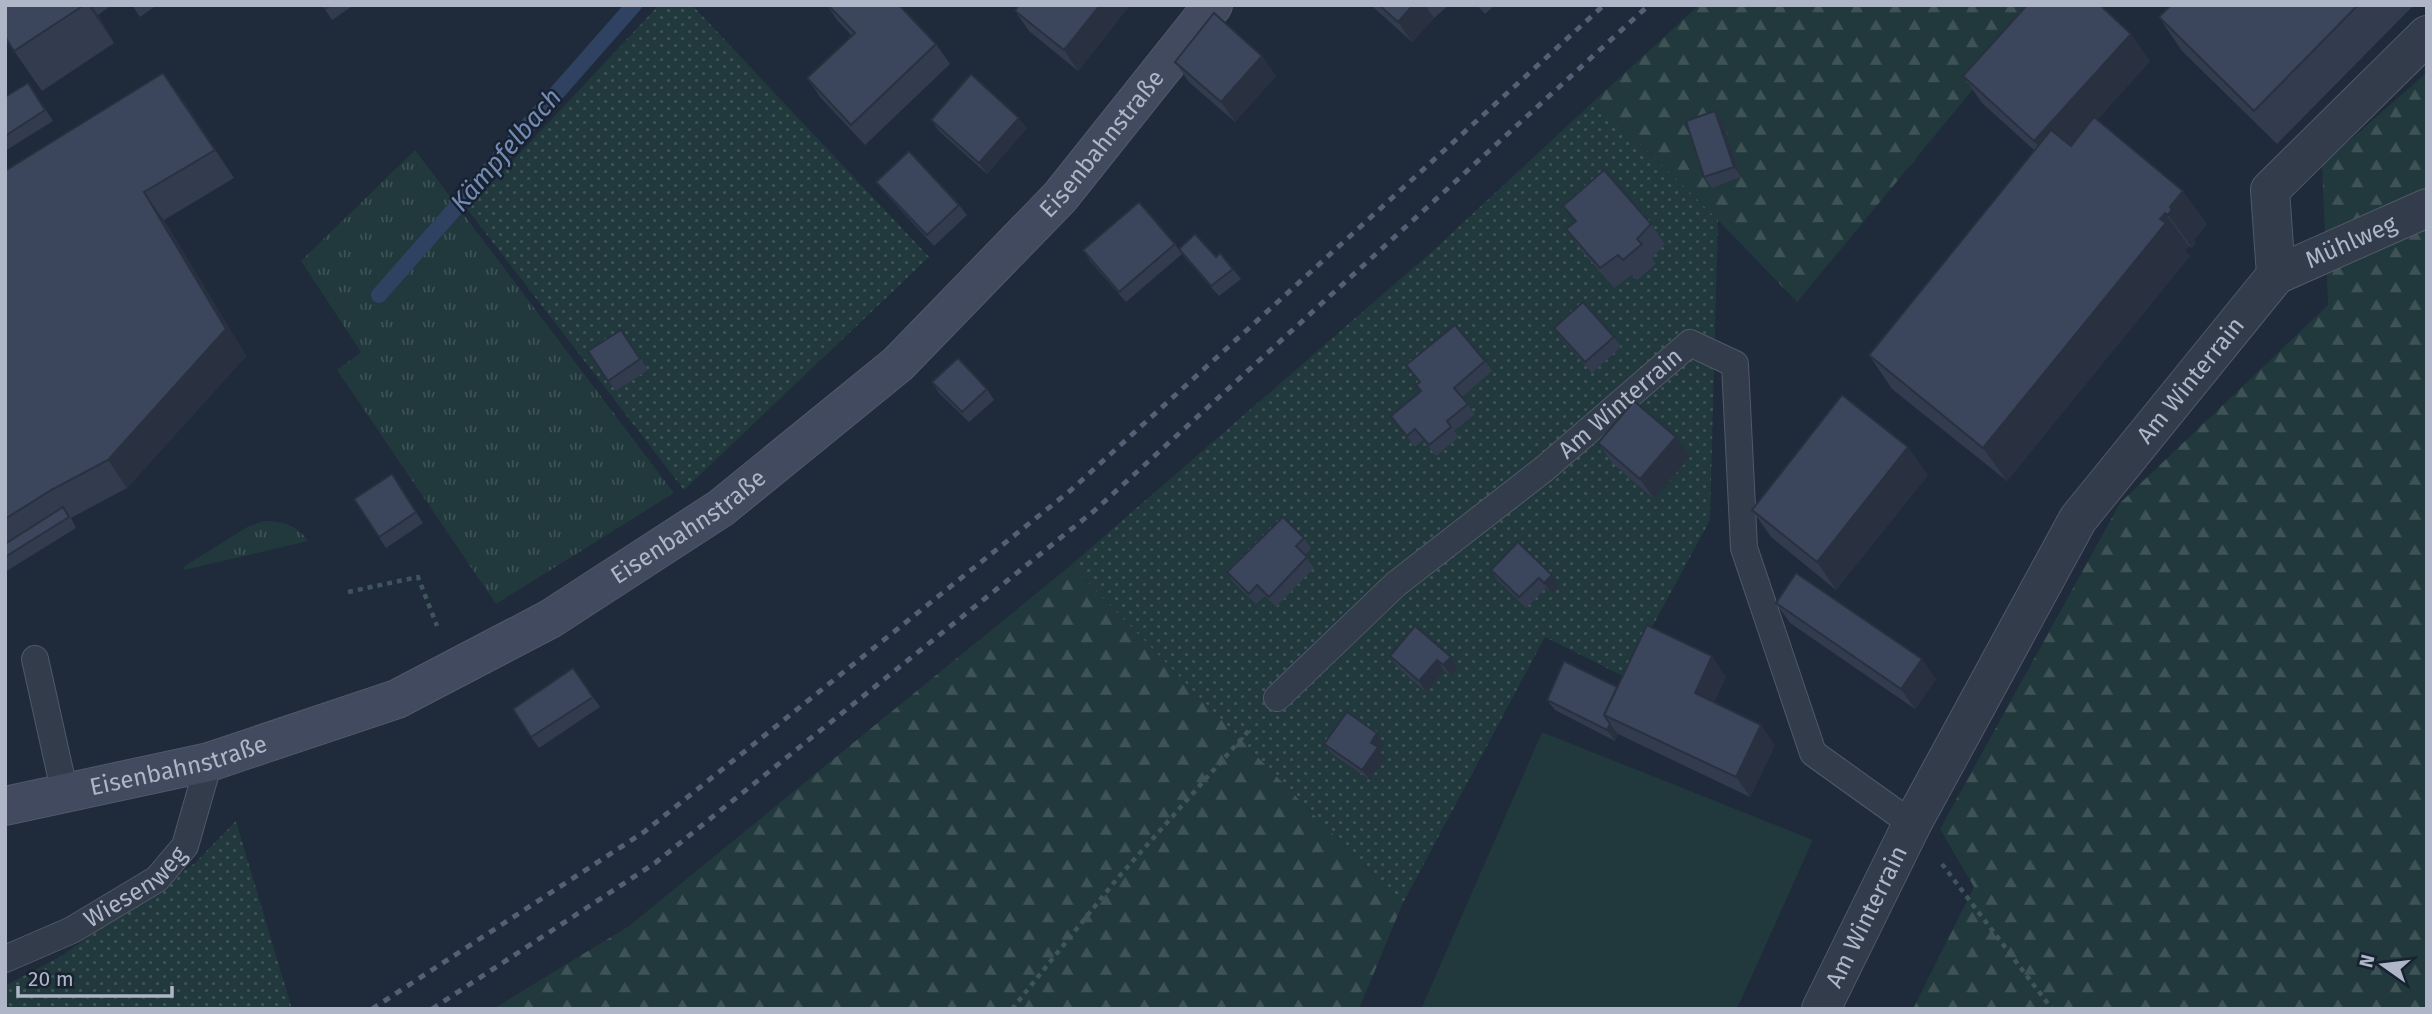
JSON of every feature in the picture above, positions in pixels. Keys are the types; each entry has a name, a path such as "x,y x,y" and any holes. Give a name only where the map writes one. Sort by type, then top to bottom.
{"main road":[{"name":"Eisenbahnstraße","path":"5,806 209,762 397,699 550,620 721,508 898,364 1060,197 1213,5"}],"street":[{"path":"2276,275 2270,190 2427,36"},
{"name":"Mühlweg","path":"2276,275 2427,208"},
{"name":"Am Winterrain","path":"1821,1009 1912,824 2078,519 2276,275"}],"lane":[{"name":"Am Winterrain","path":"1277,698 1396,583 1544,469 1690,343 1735,364 1744,548 1813,753 1912,824"},
{"path":"35,659 65,794"},
{"name":"Wiesenweg","path":"5,960 72,930 157,879 185,846 209,762"}],"path":[{"path":"348,592 418,576 440,635"},
{"path":"1012,1009 1116,880 1277,698"},
{"path":"1912,824 2052,1009"}],"green space":[{"path":"659,5 692,5 929,257 684,490 467,209"},
{"path":"1699,5 2043,5 1797,302 1718,220 1595,100"},
{"path":"2427,72 2427,1009 1913,1009 1974,887 1940,829 2120,503 2328,305 2322,165"},
{"path":"1595,100 1718,220 1710,520 1625,677 1545,637 1402,905 1071,565 1436,248"},
{"path":"415,150 674,493 496,604 337,370 361,352 301,261"},
{"path":"264,521 289,525 308,541 184,570 183,567 249,526"},
{"path":"1071,565 1402,905 1359,1009 493,1009 629,926"},
{"path":"1542,732 1813,840 1737,1009 1421,1009"},
{"path":"236,821 292,1009 5,1009 5,986 61,956 195,863"}],"building":[{"path":"5,5 84,5 14,51 5,37"},
{"path":"828,5 899,5 936,44 851,125 807,78 855,33"},
{"path":"1019,5 1100,5 1064,50 1015,11"},
{"path":"1379,5 1413,5 1398,22"},
{"path":"2027,5 2100,5 2131,34 2034,141 1963,76"},
{"path":"2171,5 2358,5 2254,111 2159,17"},
{"path":"1214,13 1262,56 1221,102 1175,62"},
{"path":"163,73 215,150 144,192 226,329 108,460 51,490 5,519 5,171"},
{"path":"971,74 1019,118 979,163 931,120"},
{"path":"28,83 45,110 5,136 5,97"},
{"path":"1715,111 1734,167 1704,177 1686,121"},
{"path":"2094,117 2183,191 2170,207 2172,209 2168,215 2165,213 2160,219 2166,223 1983,448 1869,355 2051,130 2071,146"},
{"path":"909,151 959,205 927,235 876,182"},
{"path":"1604,170 1651,224 1637,239 1642,244 1623,260 1618,255 1600,268 1566,229 1576,221 1563,206"},
{"path":"1139,202 1175,244 1119,292 1083,250"},
{"path":"1195,234 1216,257 1220,253 1233,269 1211,286 1179,249"},
{"path":"1583,302 1614,337 1585,362 1554,328"},
{"path":"1455,325 1485,361 1454,388 1468,404 1447,421 1451,427 1429,445 1415,429 1407,436 1391,416 1421,391 1416,385 1420,382 1406,365"},
{"path":"621,330 640,359 608,381 588,351"},
{"path":"958,358 987,389 962,412 932,382"},
{"path":"1842,395 1908,447 1817,562 1752,510"},
{"path":"1634,401 1676,437 1640,479 1598,443"},
{"path":"392,474 416,512 379,537 354,499"},
{"path":"63,507 69,517 5,557 5,544"},
{"path":"1283,517 1304,538 1296,546 1307,557 1269,597 1257,585 1249,594 1227,572"},
{"path":"1518,542 1552,575 1544,583 1539,578 1519,597 1491,570"},
{"path":"1796,573 1922,659 1901,689 1776,603"},
{"path":"1647,625 1712,656 1695,693 1761,725 1736,777 1604,715"},
{"path":"1415,626 1451,657 1443,665 1437,660 1419,681 1390,656"},
{"path":"1564,661 1617,687 1604,715 1610,724 1607,730 1547,700"},
{"path":"573,668 593,697 531,737 513,709"},
{"path":"1347,712 1377,733 1371,743 1378,747 1362,770 1324,744"}],"waterway":[{"name":"Kämpfelbach","path":"379,295 634,5"}],"railway":[{"path":"372,1009 644,832 1071,490 1604,5"},
{"path":"432,1009 655,863 1094,511 1649,5"}]}
